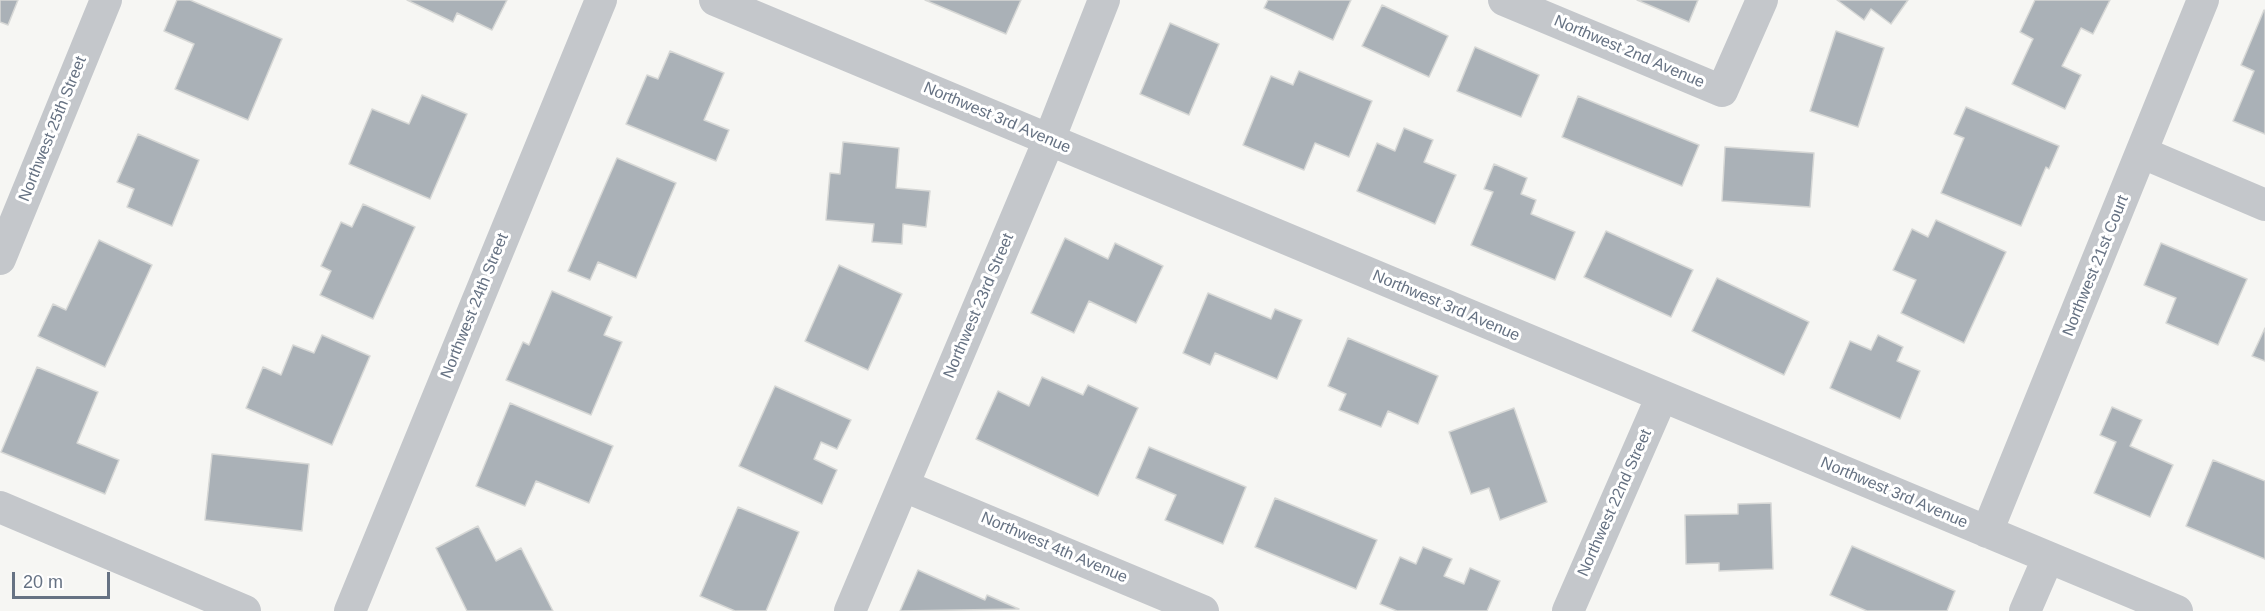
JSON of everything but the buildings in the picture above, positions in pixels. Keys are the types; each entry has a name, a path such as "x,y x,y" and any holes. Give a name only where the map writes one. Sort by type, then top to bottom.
{"street":[{"name":"Northwest 25th Street","path":"0,259 8,217 106,0"},
{"name":"Northwest 24th Street","path":"350,611 601,0"},
{"name":"Northwest 3rd Avenue","path":"715,0 2177,611"},
{"name":"Northwest 23rd Street","path":"850,611 1049,140 1104,0"},
{"name":"Northwest 2nd Avenue","path":"1503,0 1722,91 1762,0"},
{"name":"Northwest 21st Court","path":"1987,532 2143,153 2203,0"},
{"path":"2143,153 2265,205"},
{"name":"Northwest 22nd Street","path":"1568,611 1662,396"},
{"name":"Northwest 4th Avenue","path":"904,486 1203,611"},
{"path":"0,507 245,611"},
{"path":"2025,611 2048,558"}]}
